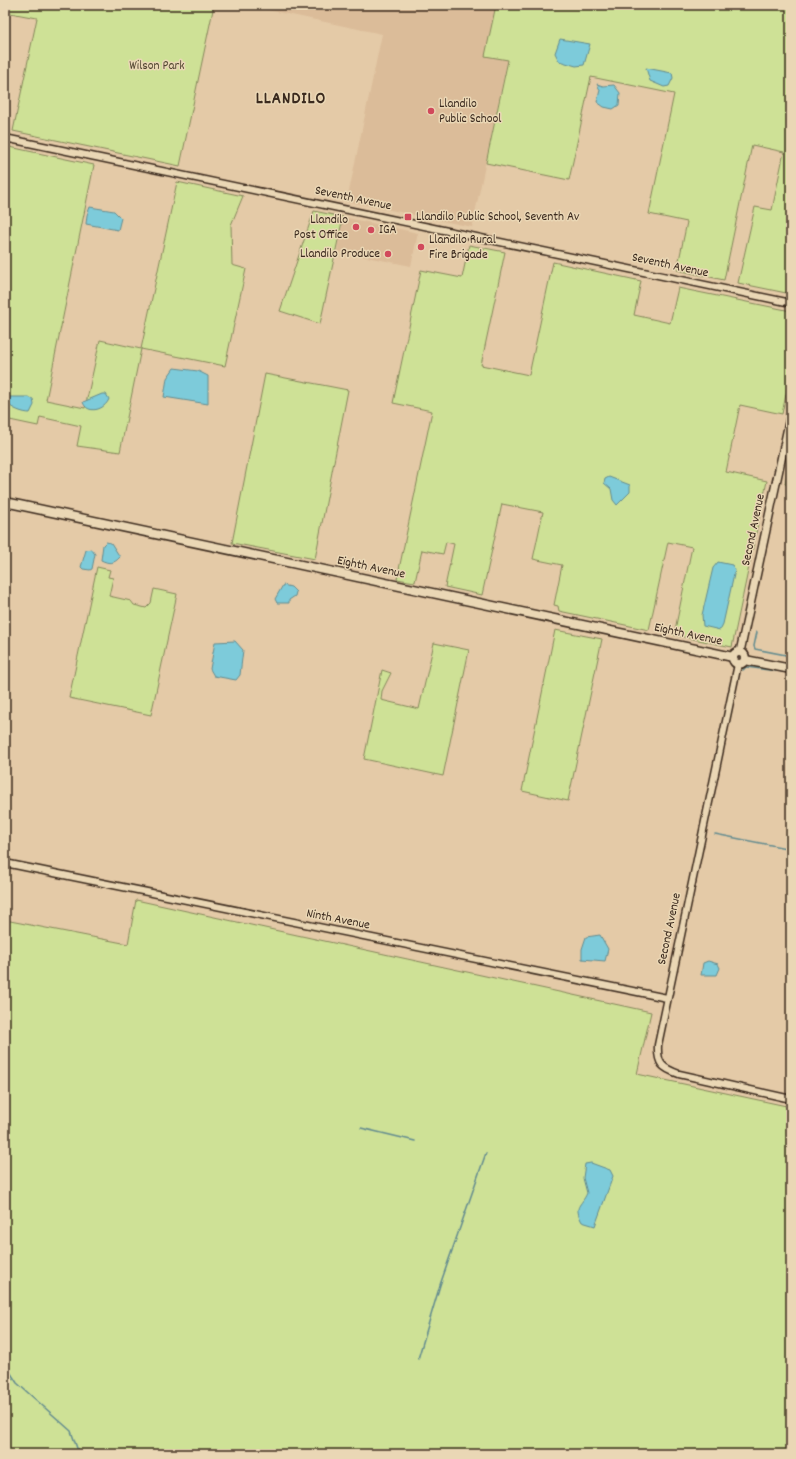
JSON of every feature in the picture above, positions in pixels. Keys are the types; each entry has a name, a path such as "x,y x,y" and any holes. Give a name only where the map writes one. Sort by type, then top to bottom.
{"main road":[{"name":"Eighth Avenue","path":"5,502 732,657"},
{"path":"742,662 745,656 740,652 736,652 732,657 734,663 742,662 791,669"}],"street":[{"name":"Seventh Avenue","path":"5,138 791,303"},
{"name":"Second Avenue","path":"740,652 791,413"},
{"name":"Second Avenue","path":"742,662 668,998 657,1056 666,1070 791,1099"},
{"name":"Ninth Avenue","path":"5,863 668,998"}],"shaded area":[{"name":"Llandilo Public School","path":"244,5 519,5 472,227 347,201 382,34"},
{"path":"343,217 418,233 411,266 337,251"}],"green space":[{"name":"Wilson Park","path":"5,5 214,5 180,166 13,131 37,18 5,12"},
{"path":"496,5 791,5 791,294 738,283 755,207 772,210 784,152 752,145 724,280 677,270 687,222 649,214 674,94 591,77 569,180 486,163 508,60 485,56"},
{"path":"5,146 94,165 46,400 85,408 100,340 141,349 120,452 77,446 81,426 40,417 38,426 5,419"},
{"path":"177,182 243,196 231,225 232,265 246,269 225,366 141,349"},
{"path":"314,211 343,217 320,324 280,311"},
{"path":"469,245 505,252 481,365 529,375 553,262 641,281 634,315 670,323 678,288 791,311 791,370 782,414 740,405 726,472 767,481 732,647 674,635 692,547 668,542 649,630 559,611 558,606 554,605 562,565 533,559 543,512 502,504 482,595 445,587 454,544 446,542 443,554 422,550 415,582 397,579 432,411 393,403 421,270 462,278"},
{"path":"265,374 348,390 315,559 232,543"},
{"path":"791,454 791,485 785,484"},
{"path":"97,567 110,570 108,577 113,578 109,596 131,601 134,605 146,608 151,603 154,589 177,594 151,715 69,698"},
{"path":"555,630 602,639 568,801 522,791"},
{"path":"434,643 469,650 443,776 364,759 382,670 391,673 382,691 381,700 419,709"},
{"path":"136,900 651,1012 637,1074 791,1107 791,1454 5,1454 5,920 128,944"}],"water":[{"path":"560,39 590,44 584,65 576,66 559,61 555,53"},
{"path":"646,68 672,73 673,78 669,86 664,87 650,81"},
{"path":"597,84 603,86 614,85 620,93 619,105 613,109 604,107 597,102 600,90"},
{"path":"90,207 114,211 121,218 118,230 86,224"},
{"path":"174,368 198,371 208,376 208,404 164,397 167,378"},
{"path":"102,394 106,394 109,399 104,406 96,410 92,410 85,406 83,402"},
{"path":"8,397 28,397 33,399 34,405 30,413 12,407 7,403"},
{"path":"609,477 630,485 630,492 617,505 613,500 611,489 604,483 605,479"},
{"path":"106,542 111,543 120,557 116,561 109,563 101,560 103,545"},
{"path":"91,549 95,554 92,569 83,569 81,567 86,550"},
{"path":"718,562 732,565 735,570 723,624 720,630 703,626 702,615 713,568"},
{"path":"283,585 291,587 296,592 295,596 289,600 289,603 277,603 275,599"},
{"path":"235,641 243,650 240,675 236,680 214,676 210,669 215,642"},
{"path":"600,935 608,949 605,961 582,959 582,949 586,937"},
{"path":"708,961 718,964 720,968 717,975 701,975 703,963"},
{"path":"591,1163 610,1170 613,1176 595,1226 582,1222 578,1212 579,1206 587,1193 583,1178 585,1164"}],"waterway":[{"path":"757,632 754,646 755,649 791,656"},
{"path":"787,663 788,656"},
{"path":"743,670 746,667 785,672"},
{"path":"715,834 791,849"},
{"path":"361,1128 415,1141"},
{"path":"418,1359 440,1285 486,1153"},
{"path":"5,1364 17,1383 71,1431 79,1454"}],"place":[{"name":"Llandilo Public School","path":"431,111"},
{"name":"Llandilo Public School, Seventh Av","path":"408,217"},
{"name":"Llandilo Post Office","path":"356,227"},
{"name":"IGA","path":"371,230"},
{"name":"Llandilo Rural Fire Brigade","path":"421,247"},
{"name":"Llandilo Produce","path":"388,254"}],"district":[{"name":"LLANDILO","path":"291,100"}]}
